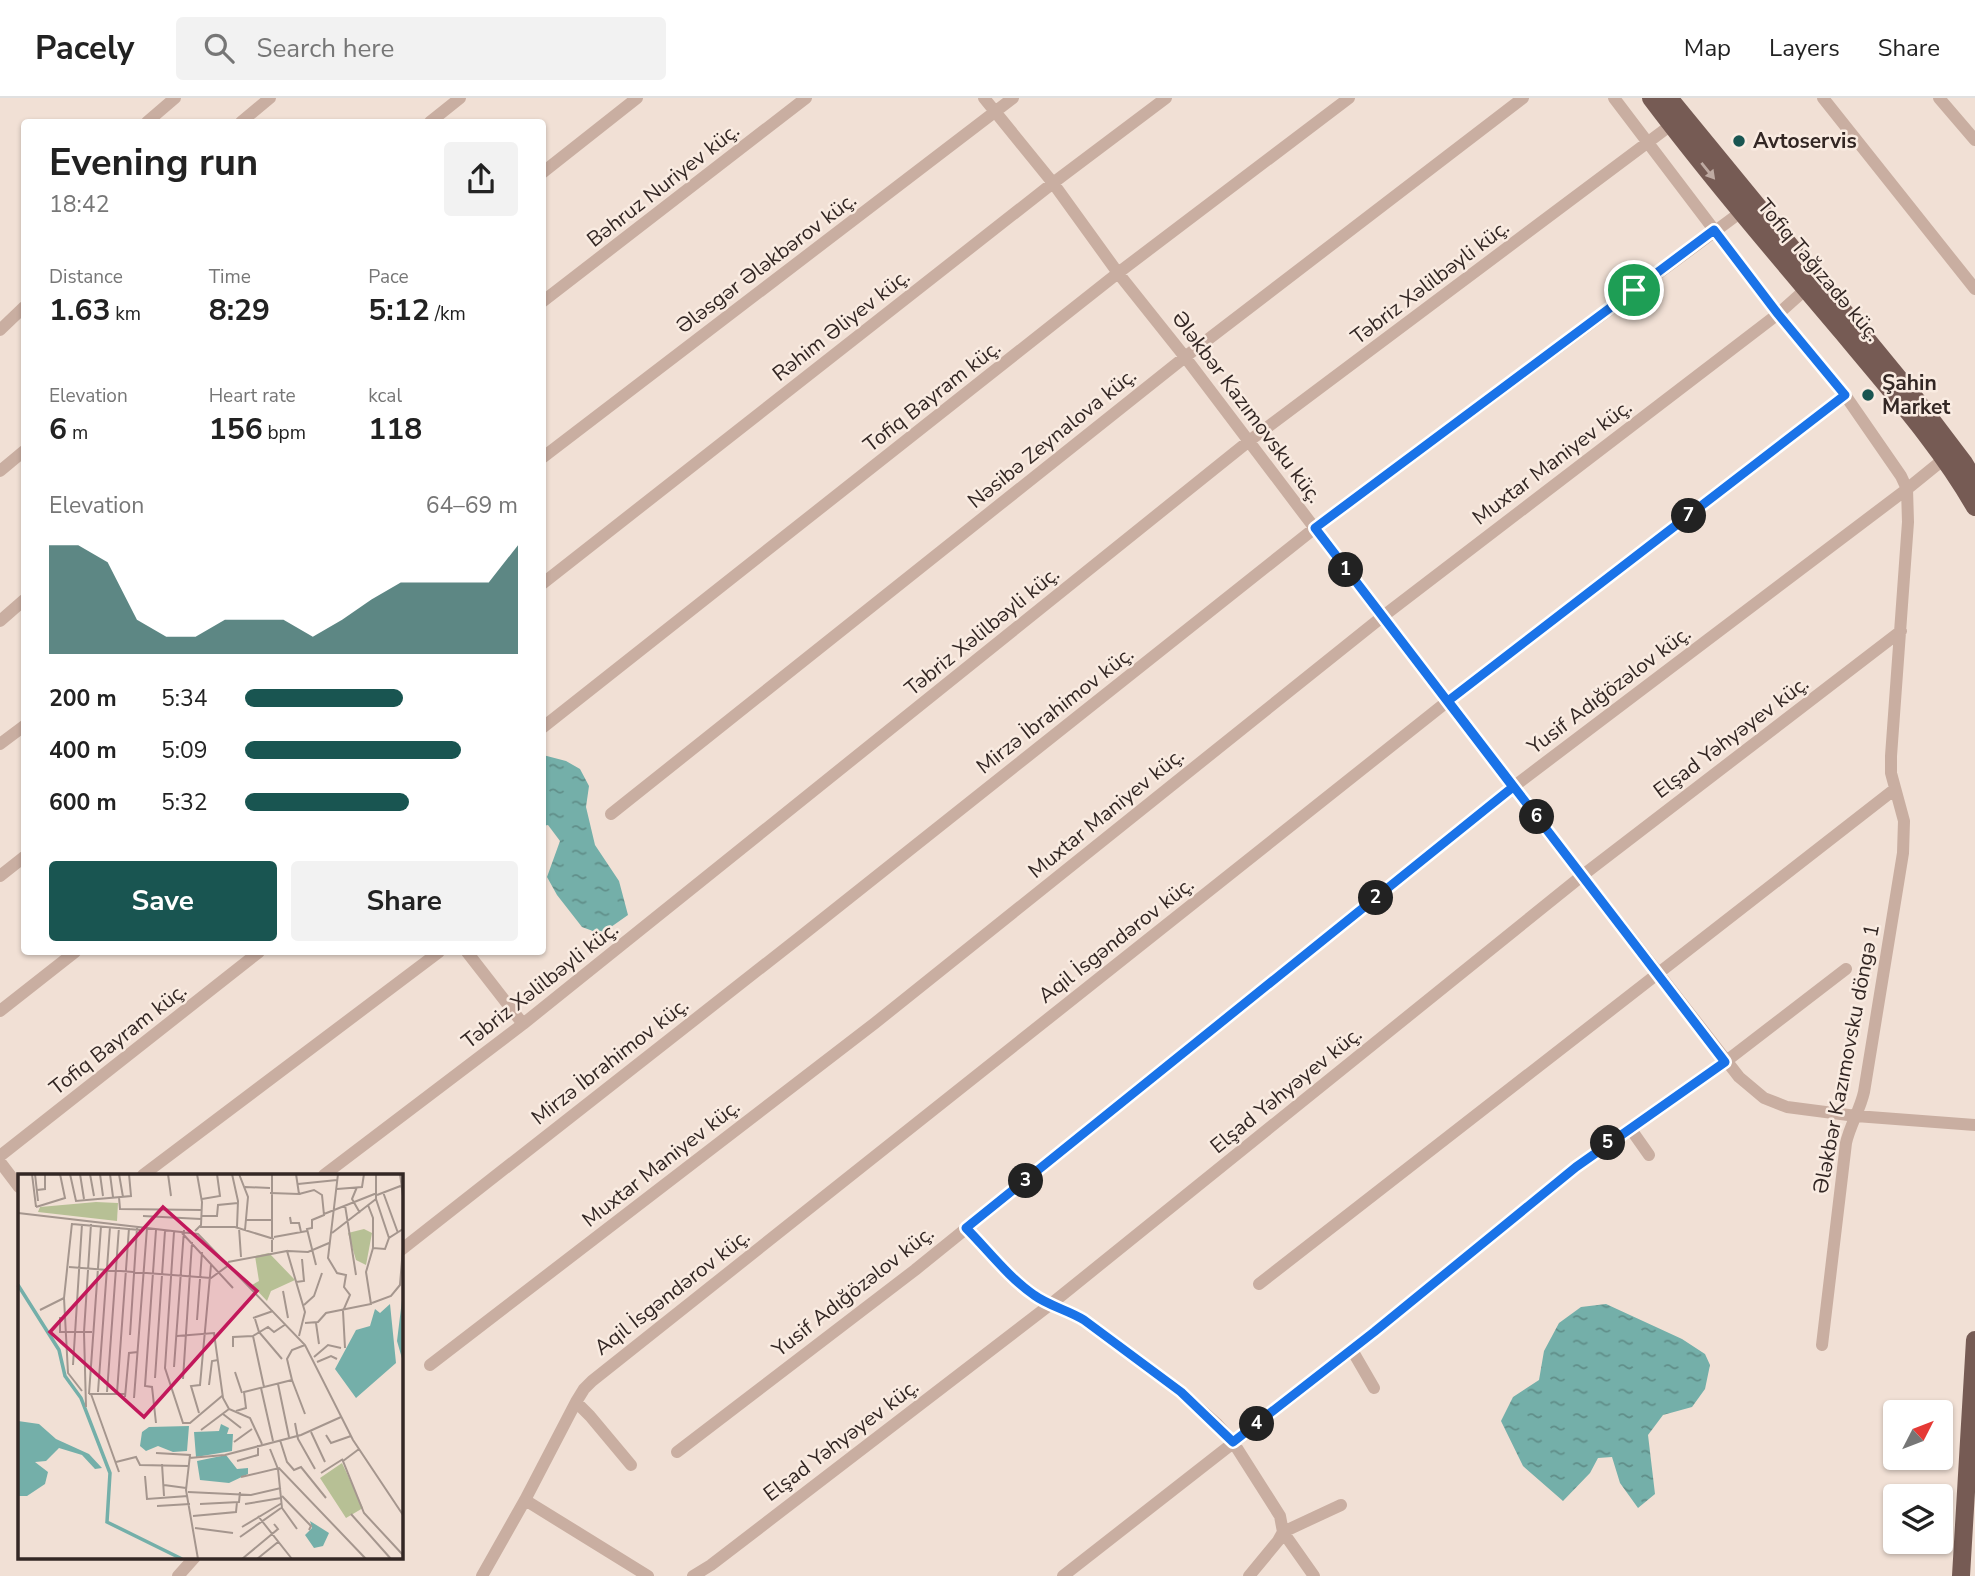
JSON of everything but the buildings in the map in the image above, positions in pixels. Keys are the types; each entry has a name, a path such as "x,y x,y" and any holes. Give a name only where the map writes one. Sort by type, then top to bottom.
{"main road":[{"name":"Tofiq Tağızadə küç.","path":"1651,98 1671,125 1914,397 1975,481"},
{"name":"Tofiq Tağızadə küç.","path":"1668,98 1806,289 1903,405 1944,459 1975,507"},
{"path":"1961,1576 1975,1340"}],"street":[{"path":"150,119 175,98"},
{"path":"245,119 270,98"},
{"path":"434,119 460,98"},
{"path":"546,170 637,98"},
{"name":"Bəhruz Nuriyev küç.","path":"546,299 806,98"},
{"name":"Ələkbər Kazımovsku küç.","path":"984,98 1054,183 1118,273 1725,1062 1752,1090 1773,1103 1787,1107 1856,1116 1975,1125"},
{"name":"Ələsgər Ələkbərov küç.","path":"546,455 1013,98"},
{"name":"Rəhim Əliyev küç.","path":"546,581 1166,98"},
{"name":"Tofiq Bayram küç.","path":"546,725 1118,273 1349,98"},
{"name":"Nəsibə Zeynalova küç.","path":"611,814 1185,357 1523,98"},
{"path":"1614,98 1778,314 1845,395 1908,489"},
{"path":"1823,98 1975,289"},
{"path":"1939,98 1975,140"},
{"name":"Təbriz Xəlilbəyli küç.","path":"325,1174 523,1024 1249,441 1671,125"},
{"name":"Mirzə İbrahimov küç.","path":"402,1249 1315,528 1747,207"},
{"name":"Muxtar Maniyev küç.","path":"430,1365 875,1023 1382,617 1778,314 1806,289"},
{"path":"0,330 21,310"},
{"name":"Aqil İsgəndərov küç.","path":"482,1576 576,1402 592,1381 1448,701 1845,395"},
{"path":"0,471 21,454"},
{"name":"Yusif Adığözəlov küç.","path":"677,1452 905,1277 1513,787 1944,459"},
{"name":"Ələkbər Kazımovsku döngə 1","path":"1822,1345 1846,1143 1864,1092 1903,853 1903,821 1891,773 1891,756 1908,489"},
{"path":"0,621 21,603"},
{"name":"Elşad Yəhyəyev küç.","path":"694,1576 1051,1304 1583,875 1901,631"},
{"path":"0,744 21,728"},
{"path":"1259,1284 1895,789"},
{"path":"0,876 21,859"},
{"path":"0,1011 71,955"},
{"name":"Tofiq Bayram küç.","path":"0,1156 255,955"},
{"path":"144,1174 435,955"},
{"path":"469,955 523,1024"},
{"path":"1063,1576 1352,1350 1576,1167 1725,1062 1846,969"},
{"path":"1630,1128 1650,1154"},
{"path":"0,1162 18,1186"},
{"path":"966,1228 1025,1289 1084,1320 1181,1392 1207,1415 1233,1442 1280,1516 1283,1531 1314,1576"},
{"path":"1352,1350 1374,1388"},
{"path":"576,1402 631,1465"},
{"path":"525,1500 648,1576"},
{"path":"1249,1576 1283,1531 1341,1505"},
{"path":"178,1576 194,1558"}],"water":[{"path":"546,756 566,761 580,769 589,786 586,807 595,845 619,881 628,915 601,934 582,927 557,895 547,877 560,841 548,825"},
{"path":"1606,1304 1682,1339 1705,1354 1710,1365 1705,1389 1692,1407 1663,1415 1648,1435 1655,1494 1638,1508 1620,1483 1612,1457 1598,1458 1590,1473 1563,1501 1523,1466 1501,1421 1513,1397 1539,1380 1544,1351 1559,1323 1581,1307"}],"place":[{"name":"Avtoservis","path":"1739,141"},
{"name":"Şahin Market","path":"1868,395"}],"route":[{"path":"1714,230 1778,314 1845,395 1448,701 1725,1062 1576,1167 1374,1332 1233,1442 1197,1405 1084,1320 1025,1289 966,1228 1513,787 1315,528 1634,290 1714,230"}]}
